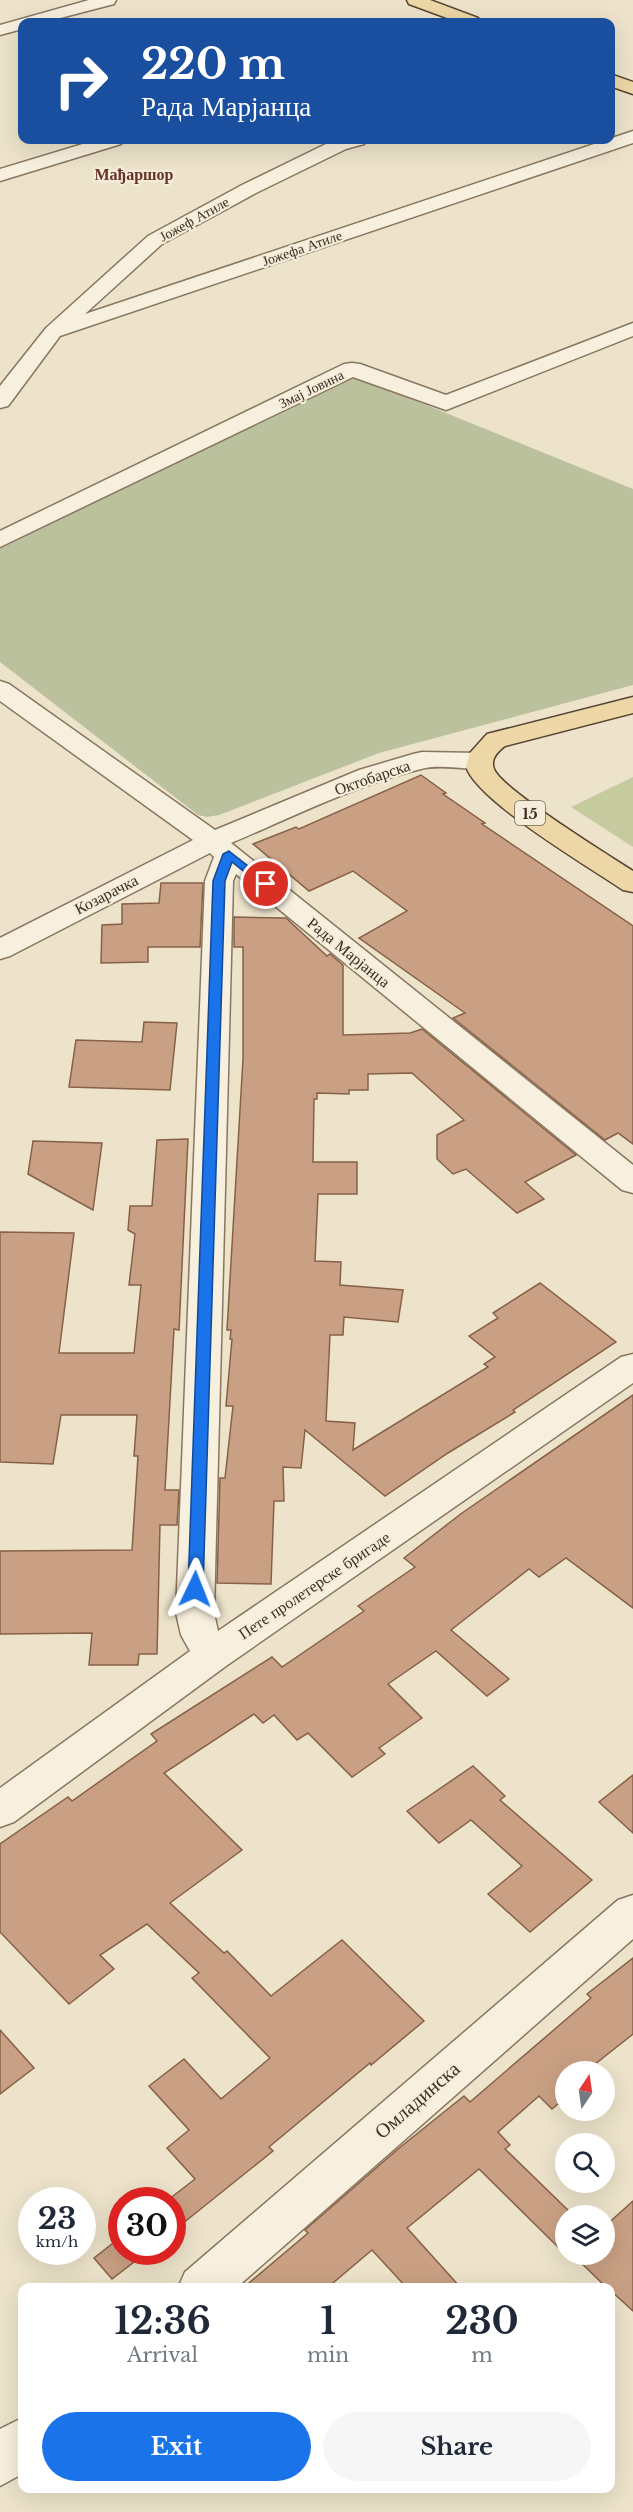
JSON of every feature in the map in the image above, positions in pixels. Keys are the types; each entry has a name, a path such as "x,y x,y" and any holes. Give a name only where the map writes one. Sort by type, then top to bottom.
{"main road":[{"path":"415,0 462,18"},
{"path":"615,82 633,89"},
{"path":"480,761 483,752 496,740 633,705"},
{"name":"15","path":"480,761 481,771 502,794 633,884"}],"street":[{"path":"43,18 108,0"},
{"path":"0,30 18,25"},
{"name":"Јожефа Атиле","path":"615,143 633,137"},
{"path":"0,175 101,144"},
{"name":"Јожеф Атиле","path":"53,332 155,240 249,189 345,144"},
{"name":"Јожефа Атиле","path":"53,332 612,144"},
{"name":"Змај Јовина","path":"0,540 352,369 446,403 633,329"},
{"path":"0,401 53,332"},
{"name":"Рада Марјанца","path":"0,689 221,847 633,1182"},
{"name":"Октобарска","path":"221,847 368,776 401,765 422,760 480,761"},
{"path":"212,1655 200,1635 195,1613 221,847"},
{"name":"Козарачка","path":"0,950 221,847"},
{"name":"Пете пролетерске бригаде","path":"0,1810 212,1655 633,1366"},
{"name":"Омладинска","path":"207,2283 633,1914"},
{"path":"0,2462 18,2446"}],"green space":[{"path":"360,378 633,489 633,685 379,753 219,815 207,817 198,815 0,662 0,546 343,379"},
{"path":"633,777 633,847 571,807"}],"building":[{"path":"421,775 446,793 443,794 485,823 482,824 633,926 633,1144 618,1133 605,1140 453,1018 465,1013 359,938 407,911 353,871 309,891 253,844 296,827 299,829"},
{"path":"161,883 203,883 200,947 148,947 148,962 101,963 102,925 122,924 122,904 159,903"},
{"path":"234,917 286,918 327,956 330,954 343,965 343,1035 410,1033 422,1029 576,1155 525,1182 544,1199 517,1213 466,1169 453,1174 437,1159 437,1135 464,1120 412,1073 368,1074 368,1090 349,1090 349,1094 317,1093 317,1099 314,1099 313,1162 357,1162 357,1194 318,1194 315,1261 341,1262 340,1285 403,1290 398,1322 344,1317 343,1335 330,1335 326,1421 355,1423 353,1450 488,1367 484,1364 495,1357 469,1336 498,1318 493,1313 540,1283 616,1342 513,1410 515,1412 448,1453 385,1496 305,1430 301,1468 283,1467 284,1501 274,1501 271,1584 217,1583 220,1478 225,1478 233,1406 226,1406 232,1339 230,1339 231,1330 227,1330 243,1059 243,947 234,947"},
{"path":"144,1022 177,1023 170,1090 69,1087 76,1040 142,1042"},
{"path":"188,1139 179,1330 174,1329 165,1490 179,1490 177,1525 160,1525 157,1654 139,1654 138,1665 89,1665 92,1633 0,1634 0,1551 132,1550 138,1456 134,1456 137,1415 61,1415 53,1464 0,1462 0,1232 74,1233 59,1353 134,1353 141,1285 129,1285 135,1234 128,1230 130,1206 152,1206 157,1140"},
{"path":"33,1141 102,1143 93,1210 28,1174"},
{"path":"633,1395 633,1608 566,1558 539,1577 529,1569 451,1630 509,1679 487,1696 436,1651 388,1684 422,1718 379,1748 385,1754 352,1777 308,1733 297,1740 274,1715 263,1723 254,1714 164,1773 242,1850 170,1903 224,1953 227,1951 271,1996 342,1940 424,2021 269,2147 273,2151 186,2221 185,2187 195,2179 167,2148 189,2130 149,2086 184,2059 221,2099 270,2058 192,1978 199,1973 147,1924 100,1955 114,1969 69,2004 0,1932 0,1844 68,1797 72,1801 157,1741 151,1734 272,1657 282,1667 364,1611 358,1606 415,1567 404,1558 462,1513"},
{"path":"473,1766 505,1796 500,1800 592,1880 530,1932 488,1894 522,1866 471,1820 439,1843 407,1811"},
{"path":"633,1775 633,1833 599,1802"},
{"path":"633,1958 633,2034 599,2061 555,2061 555,2106 552,2109 539,2096 498,2132 510,2145 505,2149 563,2205 555,2205 555,2244 479,2169 407,2228 456,2283 402,2283 372,2250 333,2283 249,2283 308,2233 305,2230 398,2149 464,2096 470,2102 591,1998 587,1994"},
{"path":"0,2030 34,2068 0,2094"},
{"path":"633,2201 633,2311 615,2295 615,2283 602,2283 583,2265 615,2265 615,2217"},
{"path":"108,2247 108,2265 130,2265 112,2279 96,2260 96,2256"}],"district":[{"name":"Мађаршор","path":"134,174"}],"route":[{"path":"195,1589 219,881 229,854 266,884"}]}
